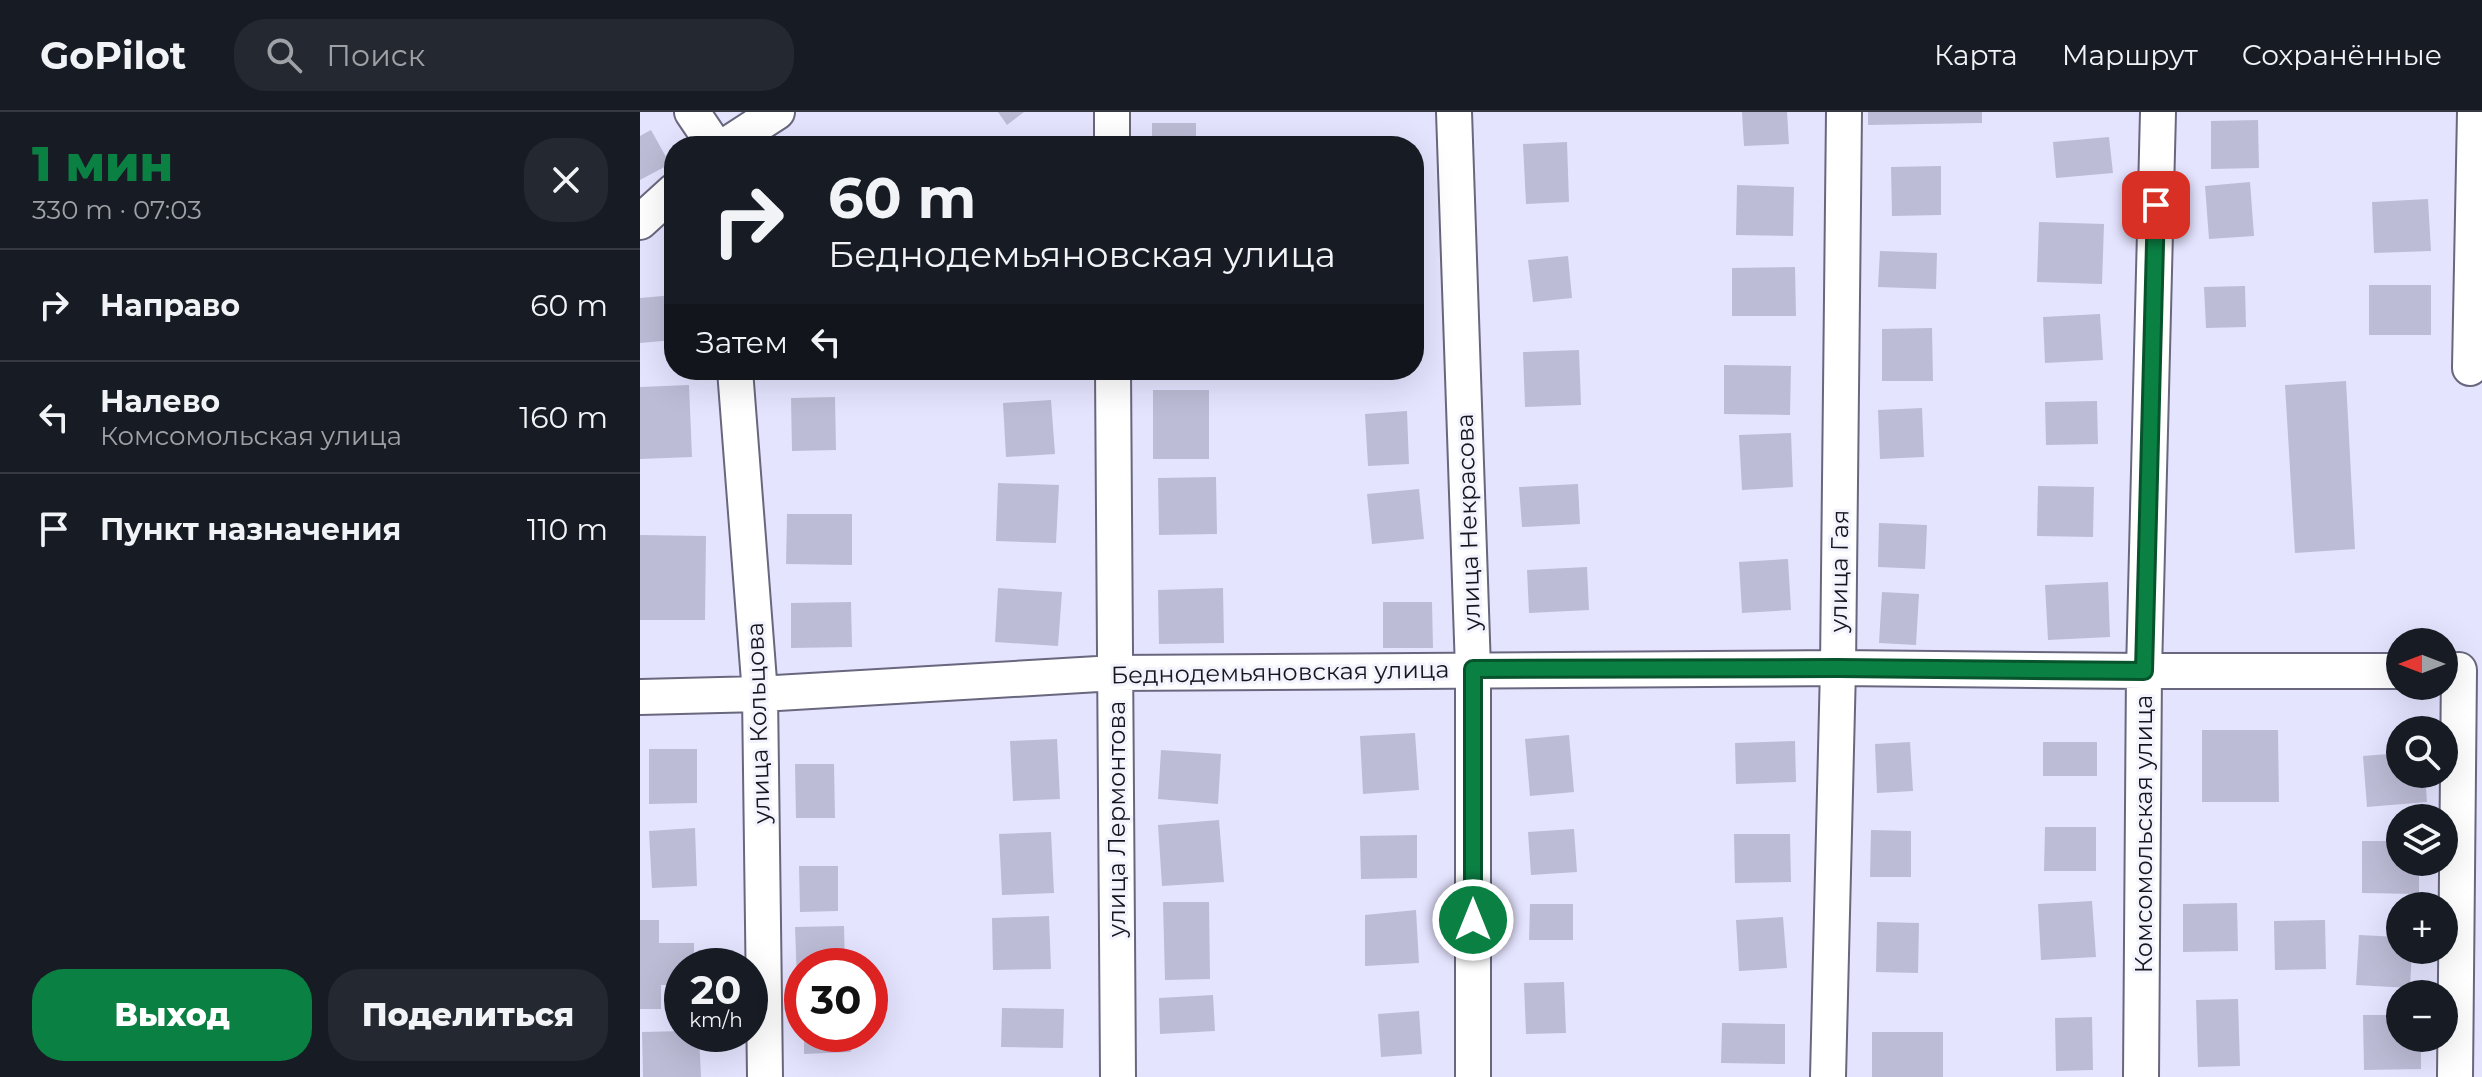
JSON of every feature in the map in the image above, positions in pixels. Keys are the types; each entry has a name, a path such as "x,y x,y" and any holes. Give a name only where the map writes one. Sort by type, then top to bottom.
{"street":[{"path":"692,112 708,136"},
{"path":"740,136 777,112"},
{"path":"1112,112 1112,136"},
{"name":"улица Некрасова","path":"1454,112 1473,669 1473,1077"},
{"name":"улица Гая","path":"1828,1077 1838,668 1844,112"},
{"name":"Комсомольская улица","path":"2141,1077 2144,671 2158,112"},
{"path":"2470,368 2475,112"},
{"path":"640,222 664,200"},
{"name":"улица Кольцова","path":"736,380 760,694 765,1077"},
{"name":"улица Лермонтова","path":"1113,380 1118,1077"},
{"name":"Беднодемьяновская улица","path":"640,697 760,694 1115,673 1838,668 2386,671"},
{"path":"2455,1077 2462,671"}],"building":[{"path":"998,112 1024,112 1007,125"},
{"path":"1742,112 1787,112 1789,144 1744,146"},
{"path":"1868,112 1982,112 1982,123 1868,125"},
{"path":"2258,120 2259,168 2211,169 2211,121"},
{"path":"1152,123 1196,123 1196,136 1152,136"},
{"path":"651,130 664,153 664,167 640,180 640,136"},
{"path":"2109,137 2113,173 2056,178 2053,142"},
{"path":"1567,142 1569,202 1526,204 1523,144"},
{"path":"1941,166 1941,215 1892,216 1891,167"},
{"path":"2250,182 2254,236 2209,239 2205,186"},
{"path":"1737,185 1794,187 1793,236 1736,235"},
{"path":"2428,199 2431,251 2374,253 2372,202"},
{"path":"2039,222 2104,224 2102,284 2037,282"},
{"path":"1880,251 1937,253 1936,289 1878,287"},
{"path":"1568,256 1572,298 1533,302 1528,260"},
{"path":"1795,267 1796,316 1732,316 1732,268"},
{"path":"2369,285 2431,285 2431,335 2369,335"},
{"path":"2245,286 2246,327 2206,328 2204,287"},
{"path":"664,296 664,341 640,343 640,298"},
{"path":"2100,314 2103,360 2045,363 2043,317"},
{"path":"1932,328 1933,381 1882,381 1882,329"},
{"path":"1579,350 1581,405 1525,407 1523,352"},
{"path":"1724,365 1791,366 1790,415 1724,414"},
{"path":"2346,381 2355,549 2295,553 2285,385"},
{"path":"689,385 692,457 640,459 640,387"},
{"path":"1153,390 1209,390 1209,459 1153,459"},
{"path":"835,397 836,450 792,451 791,398"},
{"path":"1051,400 1055,454 1006,457 1003,403"},
{"path":"2097,401 2098,444 2046,445 2045,402"},
{"path":"1922,408 1924,457 1880,459 1878,410"},
{"path":"1407,411 1409,464 1368,466 1365,414"},
{"path":"1791,433 1793,487 1742,490 1739,435"},
{"path":"1216,477 1217,534 1159,535 1158,478"},
{"path":"998,483 1059,485 1056,543 996,541"},
{"path":"1578,484 1580,524 1522,527 1519,487"},
{"path":"2038,486 2094,487 2093,537 2037,536"},
{"path":"1419,489 1424,539 1372,544 1367,494"},
{"path":"787,514 852,514 852,565 786,564"},
{"path":"1879,523 1927,525 1925,569 1878,567"},
{"path":"640,535 706,536 705,620 640,620"},
{"path":"1788,559 1791,610 1742,613 1739,562"},
{"path":"1587,567 1589,610 1529,613 1527,570"},
{"path":"2108,582 2110,637 2048,640 2045,585"},
{"path":"998,588 1062,592 1058,646 995,642"},
{"path":"1223,588 1224,643 1159,644 1158,590"},
{"path":"1882,592 1919,594 1916,645 1879,643"},
{"path":"851,602 852,647 791,648 791,603"},
{"path":"1383,602 1432,602 1433,648 1383,648"},
{"path":"2202,730 2278,730 2279,802 2202,802"},
{"path":"1415,733 1419,790 1363,794 1360,736"},
{"path":"1569,735 1574,792 1530,796 1525,739"},
{"path":"1057,739 1060,799 1013,801 1010,741"},
{"path":"1795,741 1796,782 1736,784 1735,743"},
{"path":"1910,742 1913,791 1877,793 1875,744"},
{"path":"2043,742 2097,742 2097,776 2043,776"},
{"path":"649,749 697,749 697,803 649,804"},
{"path":"1161,750 1221,754 1218,804 1158,799"},
{"path":"2386,754 2386,788 2426,788 2427,802 2367,807 2363,756"},
{"path":"795,764 834,764 835,818 796,818"},
{"path":"1219,820 1224,882 1162,886 1158,825"},
{"path":"2045,827 2096,827 2096,871 2044,871"},
{"path":"695,828 697,886 652,888 649,831"},
{"path":"1574,829 1577,872 1531,875 1528,832"},
{"path":"1871,830 1911,831 1911,877 1870,877"},
{"path":"1051,832 1054,893 1002,895 999,834"},
{"path":"1734,834 1790,834 1791,882 1735,883"},
{"path":"1417,835 1417,878 1361,879 1360,836"},
{"path":"2362,841 2386,841 2386,876 2419,876 2419,892 2362,893"},
{"path":"799,866 838,866 838,911 800,912"},
{"path":"2092,901 2096,957 2041,960 2038,904"},
{"path":"1163,902 1209,902 1210,979 1165,980"},
{"path":"2237,903 2238,951 2183,952 2183,904"},
{"path":"1530,904 1573,904 1573,940 1529,940"},
{"path":"1416,910 1419,963 1365,966 1365,915"},
{"path":"1049,916 1051,969 993,970 992,918"},
{"path":"1783,917 1787,968 1739,971 1736,920"},
{"path":"640,920 659,920 659,943 694,943 694,948 664,948 661,1009 640,1009"},
{"path":"2325,920 2326,969 2275,970 2274,921"},
{"path":"1877,922 1919,923 1918,973 1876,972"},
{"path":"844,926 845,948 796,948 795,927"},
{"path":"2359,935 2386,936 2386,964 2411,964 2410,980 2386,980 2386,987 2356,985"},
{"path":"1564,982 1566,1033 1526,1034 1524,983"},
{"path":"1213,995 1215,1031 1160,1034 1159,998"},
{"path":"2238,999 2240,1066 2198,1067 2196,1000"},
{"path":"1002,1008 1064,1009 1063,1048 1001,1047"},
{"path":"1419,1011 1422,1054 1381,1057 1378,1014"},
{"path":"2363,1015 2386,1015 2386,1052 2421,1052 2421,1069 2364,1070"},
{"path":"2092,1017 2093,1070 2056,1071 2055,1018"},
{"path":"1722,1023 1785,1024 1785,1064 1721,1063"},
{"path":"664,1031 664,1052 700,1052 701,1077 643,1077 642,1032"},
{"path":"1872,1032 1943,1032 1943,1077 1872,1077"},
{"path":"804,1052 851,1052 804,1054"}],"route":[{"path":"1473,920 1473,669 2144,671 2156,205"}]}
